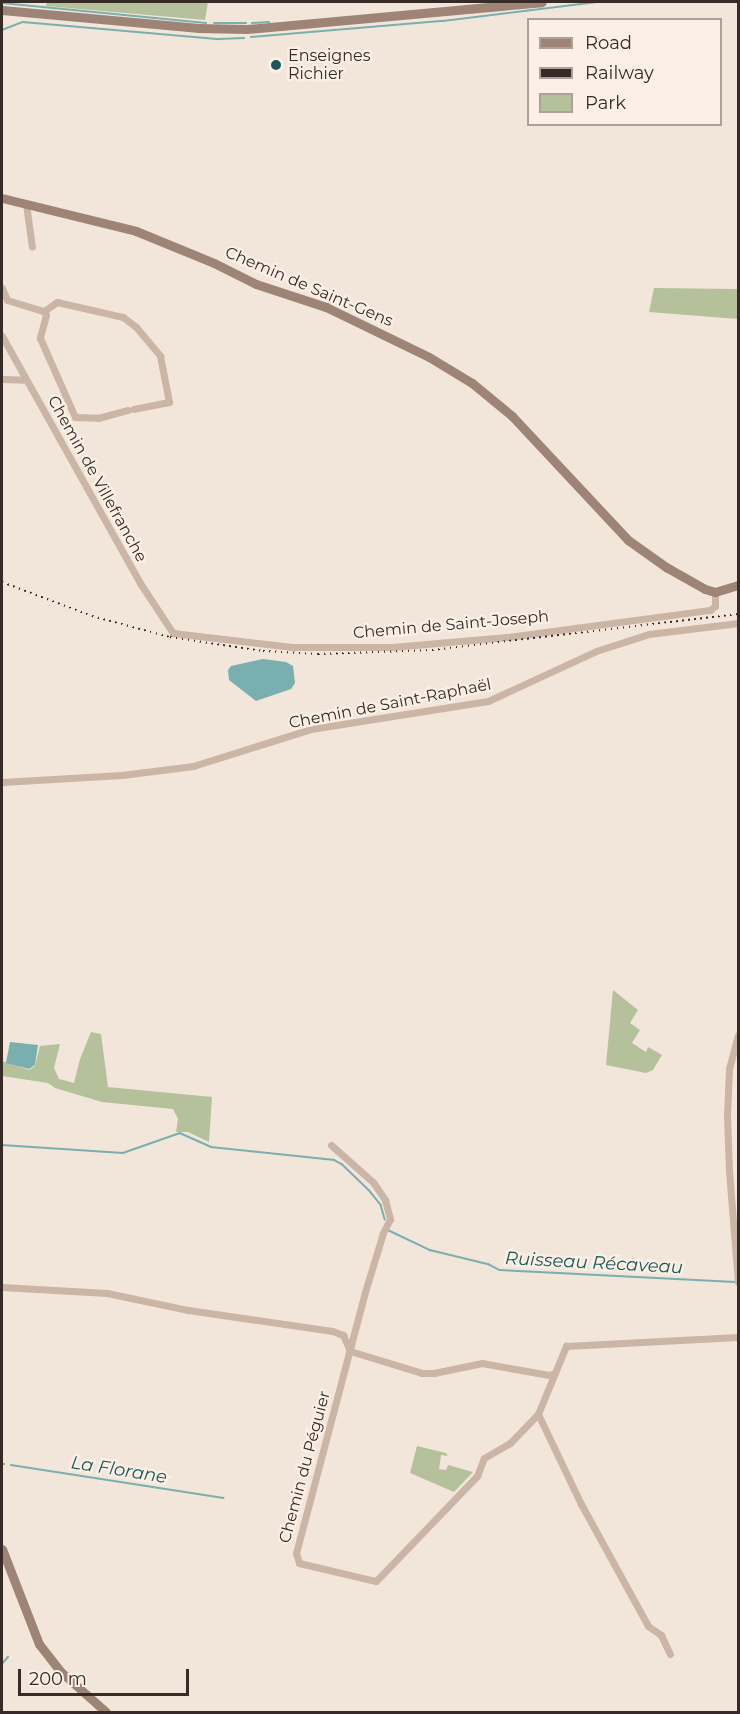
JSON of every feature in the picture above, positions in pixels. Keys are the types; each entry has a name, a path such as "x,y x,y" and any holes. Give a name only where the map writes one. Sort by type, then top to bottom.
{"street":[{"path":"2,10 200,28 248,29 542,2"},
{"name":"Chemin de Saint-Gens","path":"2,198 136,231 214,263 256,284 326,307 429,357 472,383 512,416 628,540 674,572 715,592"},
{"path":"26,204 32,246"},
{"path":"2,288 7,300 44,311"},
{"path":"57,302 123,317 136,327 160,356 170,402 98,418 75,417 40,338 46,315 44,311 57,302"},
{"name":"Chemin de Villefranche","path":"2,338 140,583 173,633"},
{"path":"2,379 26,380"},
{"path":"715,592 738,585"},
{"name":"Chemin de Saint-Joseph","path":"173,633 292,647 392,647 507,637 710,610 715,606 715,592"},
{"name":"Chemin de Saint-Raphaël","path":"2,782 122,775 193,766 311,729 488,701 596,651 649,634 738,623"},
{"path":"738,1035 729,1069 729,1171 738,1280"},
{"path":"729,1088 738,1083"},
{"name":"Chemin du Péguier","path":"331,1145 373,1182 386,1200 390,1219 380,1243 296,1553 299,1563 376,1581 477,1476 484,1458 510,1443 538,1414 562,1352 570,1345 738,1337"},
{"path":"2,1287 107,1293 189,1310 332,1331 343,1335 350,1351 422,1373 434,1373 482,1363 549,1375 555,1373"},
{"path":"538,1414 581,1504 648,1626 661,1635 670,1654"},
{"path":"2,1549 39,1644 61,1672 106,1713"}],"green space":[{"path":"47,2 208,2 205,20 46,6"},
{"path":"654,288 738,289 738,319 649,312"},
{"path":"613,990 638,1010 630,1023 640,1030 632,1043 646,1052 648,1047 662,1055 653,1070 646,1073 606,1065"},
{"path":"91,1032 101,1034 108,1087 212,1097 209,1142 188,1132 176,1132 178,1119 173,1109 102,1102 55,1088 48,1083 2,1076 2,1061 29,1070 35,1066 40,1046 60,1044 54,1068 59,1079 74,1083 80,1059"},
{"path":"417,1446 446,1453 448,1456 441,1455 439,1469 446,1470 448,1465 473,1472 454,1492 410,1473"}],"water":[{"path":"263,659 286,662 293,666 295,683 291,689 256,701 229,680 228,670 231,666"},
{"path":"10,1042 38,1045 35,1065 29,1069 6,1063"}],"waterway":[{"path":"251,37 443,21 597,2"},
{"path":"2,3 206,23"},
{"path":"2,30 23,22 219,39 244,38"},
{"path":"252,23 269,22"},
{"path":"214,23 246,23"},
{"name":"Ruisseau Récaveau","path":"2,1145 123,1153 180,1133 211,1147 334,1160 342,1164 369,1190 381,1205 385,1219"},
{"name":"Ruisseau Récaveau","path":"388,1230 430,1250 488,1264 500,1270 735,1282"},
{"name":"La Florane","path":"11,1465 223,1498"},
{"path":"2,1664 8,1657"}],"railway":[{"path":"2,582 92,616 170,637 263,651 318,654 432,650 738,614"}],"place":[{"name":"Enseignes Richier","path":"276,65"}]}
